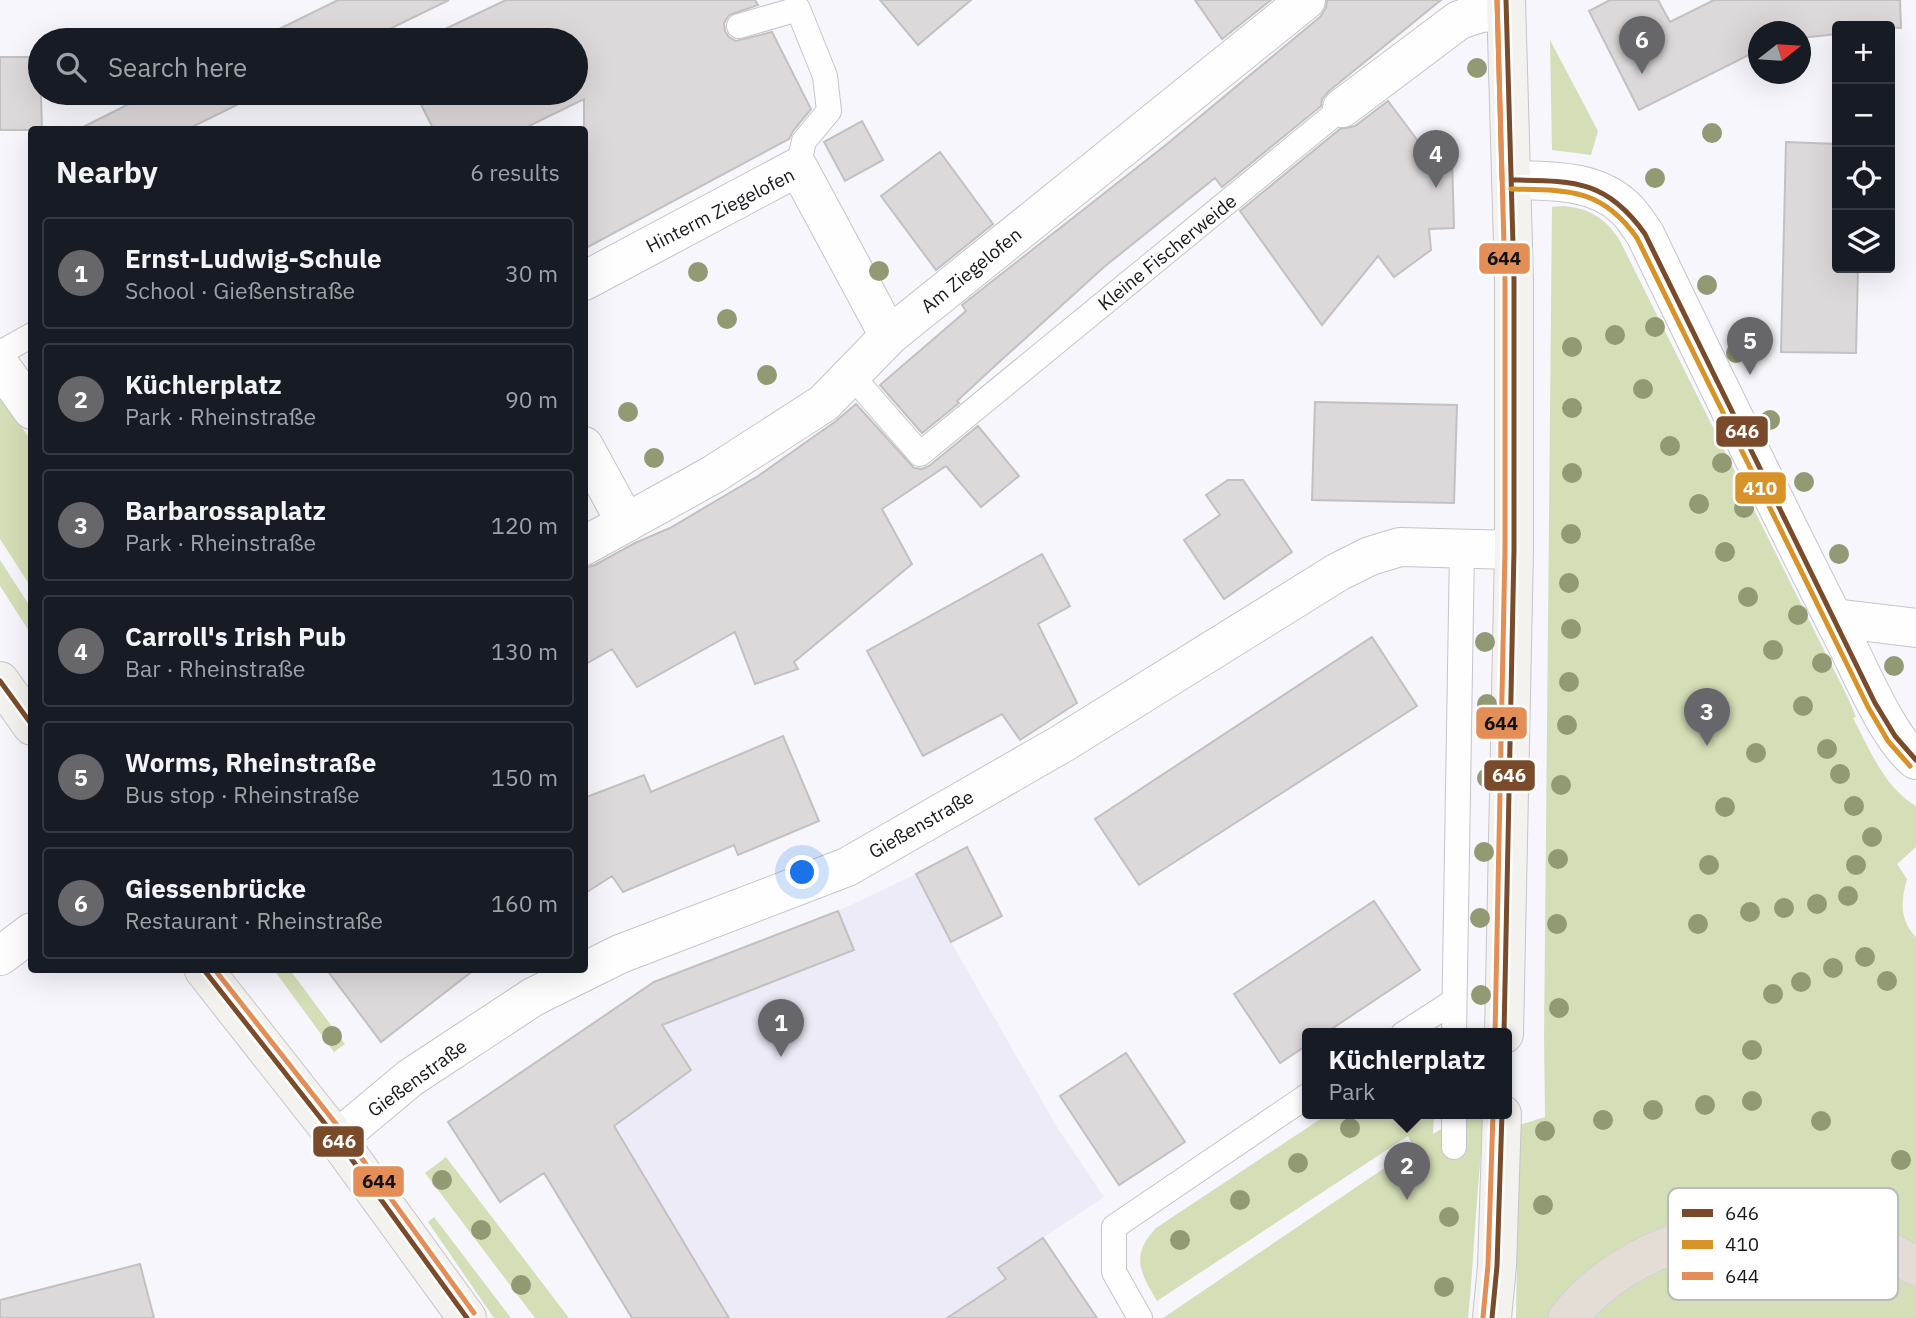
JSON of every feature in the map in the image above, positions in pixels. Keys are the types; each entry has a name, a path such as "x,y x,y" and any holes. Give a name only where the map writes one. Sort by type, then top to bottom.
{"highway":[{"path":"1567,1318 1604,1283 1639,1260 1668,1247"},
{"path":"1898,1256 1916,1266"}],"main road":[{"path":"1504,1028 1514,550 1514,280 1506,6"},
{"path":"206,973 337,1139 467,1318"},
{"path":"1492,1318 1497,1266 1502,1119"}],"street":[{"name":"Am Ziegelofen","path":"588,544 714,474 799,421 852,376 889,336 1306,0"},
{"name":"Kleine Fischerweide","path":"1342,108 1459,20 1506,6"},
{"name":"Hinterm Ziegelofen","path":"588,279 798,167 889,336"},
{"path":"1511,180 1582,184 1604,193 1625,207 1645,234 1890,728 1905,752 1916,760"},
{"path":"0,365 28,404"},
{"path":"588,453 626,523"},
{"name":"Gießenstraße","path":"588,970 620,954 847,867 1063,743 1338,572 1370,556 1400,547 1514,550"},
{"path":"1834,618 1916,628"},
{"path":"0,956 28,935"},
{"name":"Gießenstraße","path":"337,1139 410,1078 533,998 582,973"}],"lane":[{"path":"739,26 797,9 825,76 829,111 804,141 798,167"},
{"name":"Kleine Fischerweide","path":"852,376 920,454 1342,108"},
{"path":"0,353 28,337"},
{"path":"1454,1028 1462,548"},
{"path":"1413,1028 1454,1001"},
{"path":"1140,1318 1114,1272 1114,1227 1302,1099"},
{"path":"1454,1119 1454,1147"}],"shaded area":[{"path":"916,874 951,942 1057,1127 1104,1197 1044,1237 1089,1307 1072,1318 632,1318 544,1173 685,971 838,911"}],"green space":[{"path":"1550,40 1598,131 1591,155 1552,150"},
{"path":"1552,207 1581,209 1596,215 1619,239 1848,698 1856,717 1853,718 1872,755 1895,789 1916,806 1916,847 1897,864 1907,879 1903,895 1904,917 1916,937 1916,1318 1516,1318 1519,1125 1545,1117"},
{"path":"0,394 28,436 28,582 0,539"},
{"path":"0,560 28,603 28,629 0,586"},
{"path":"276,973 292,973 345,1044 334,1052"},
{"path":"1320,1119 1434,1119 1433,1134 1458,1119 1485,1119 1468,1318 1163,1318 1414,1148 1408,1136 1157,1301 1140,1264 1143,1247 1156,1228"},
{"path":"446,1157 569,1318 535,1318 425,1173"},
{"path":"434,1217 511,1318 494,1318 428,1222"}],"building":[{"path":"338,0 449,0 392,28 281,28"},
{"path":"506,0 755,0 758,5 729,15 724,23 725,31 736,41 772,32 811,109 789,139 588,247 588,126 584,126 584,105 588,105 588,28 447,28"},
{"path":"880,0 971,0 918,45"},
{"path":"1195,0 1271,0 1222,39"},
{"path":"1327,0 1441,0 1329,91 1322,99 1321,106 1222,187 1215,178 1104,267 957,401 959,403 922,433 880,385 966,311 962,305 1167,144 1320,17 1326,8"},
{"path":"1610,0 1658,0 1670,22 1714,0 1900,0 1901,28 1895,28 1895,21 1832,21 1832,35 1811,37 1811,21 1748,21 1748,56 1639,110 1589,11"},
{"path":"0,57 28,57 28,105 41,105 42,126 28,126 28,130 0,130"},
{"path":"1388,101 1433,161 1452,158 1454,228 1429,229 1431,250 1394,277 1378,256 1322,325 1240,211 1340,129 1355,126"},
{"path":"127,105 237,105 194,126 85,126"},
{"path":"421,105 572,105 529,126 432,126"},
{"path":"862,121 883,160 845,181 824,142"},
{"path":"1786,142 1832,144 1832,273 1858,273 1856,353 1781,352"},
{"path":"940,152 993,224 936,270 881,196"},
{"path":"1315,402 1457,405 1454,503 1312,500"},
{"path":"856,404 914,468 922,469 978,426 1019,476 981,507 946,466 882,509 912,564 794,662 798,669 755,684 735,632 637,687 612,649 588,663 588,567 670,528 758,476"},
{"path":"1228,480 1243,480 1292,552 1224,599 1184,540 1220,515 1206,495"},
{"path":"1042,554 1070,606 1038,624 1077,703 1020,740 1002,714 923,756 867,651"},
{"path":"1372,637 1417,706 1139,885 1095,819"},
{"path":"783,736 819,821 738,855 734,845 623,892 612,876 588,891 588,796 644,775 651,792"},
{"path":"967,847 1002,916 951,942 916,874"},
{"path":"1374,901 1420,970 1333,1028 1302,1028 1302,1048 1280,1063 1234,994"},
{"path":"838,911 854,950 662,1025 691,1070 614,1126 729,1318 632,1318 544,1173 500,1202 448,1122 654,982"},
{"path":"329,973 470,973 381,1042"},
{"path":"1126,1053 1185,1142 1119,1185 1060,1096"},
{"path":"1043,1238 1097,1318 947,1318 1006,1279 998,1268"},
{"path":"140,1264 154,1318 0,1318 0,1300"}],"transit line":[{"name":"410","path":"1497,0 1502,180"},
{"name":"644","path":"1495,1028 1505,550 1505,280 1497,0"},
{"name":"646","path":"1504,1028 1514,550 1514,280 1506,0"},
{"name":"646","path":"1511,180 1570,183 1602,193 1631,216 1645,234 1875,703 1895,736 1916,760"},
{"name":"410","path":"1511,189 1550,190 1582,195 1611,209 1637,238 1868,707 1888,741 1910,766"},
{"name":"646","path":"0,681 28,720"},
{"name":"646","path":"206,973 337,1139 467,1318"},
{"name":"644","path":"217,973 344,1134 474,1313"},
{"name":"644","path":"1483,1317 1488,1265 1493,1119"},
{"name":"646","path":"1492,1318 1497,1266 1502,1119"}],"place":[{"name":"Giessenbrücke","path":"1642,74"},
{"name":"Carroll's Irish Pub","path":"1436,188"},
{"name":"Worms, Rheinstraße","path":"1750,375"},
{"name":"Barbarossaplatz","path":"1707,746"},
{"name":"Ernst-Ludwig-Schule","path":"781,1057"},
{"name":"Küchlerplatz","path":"1407,1200"}]}
